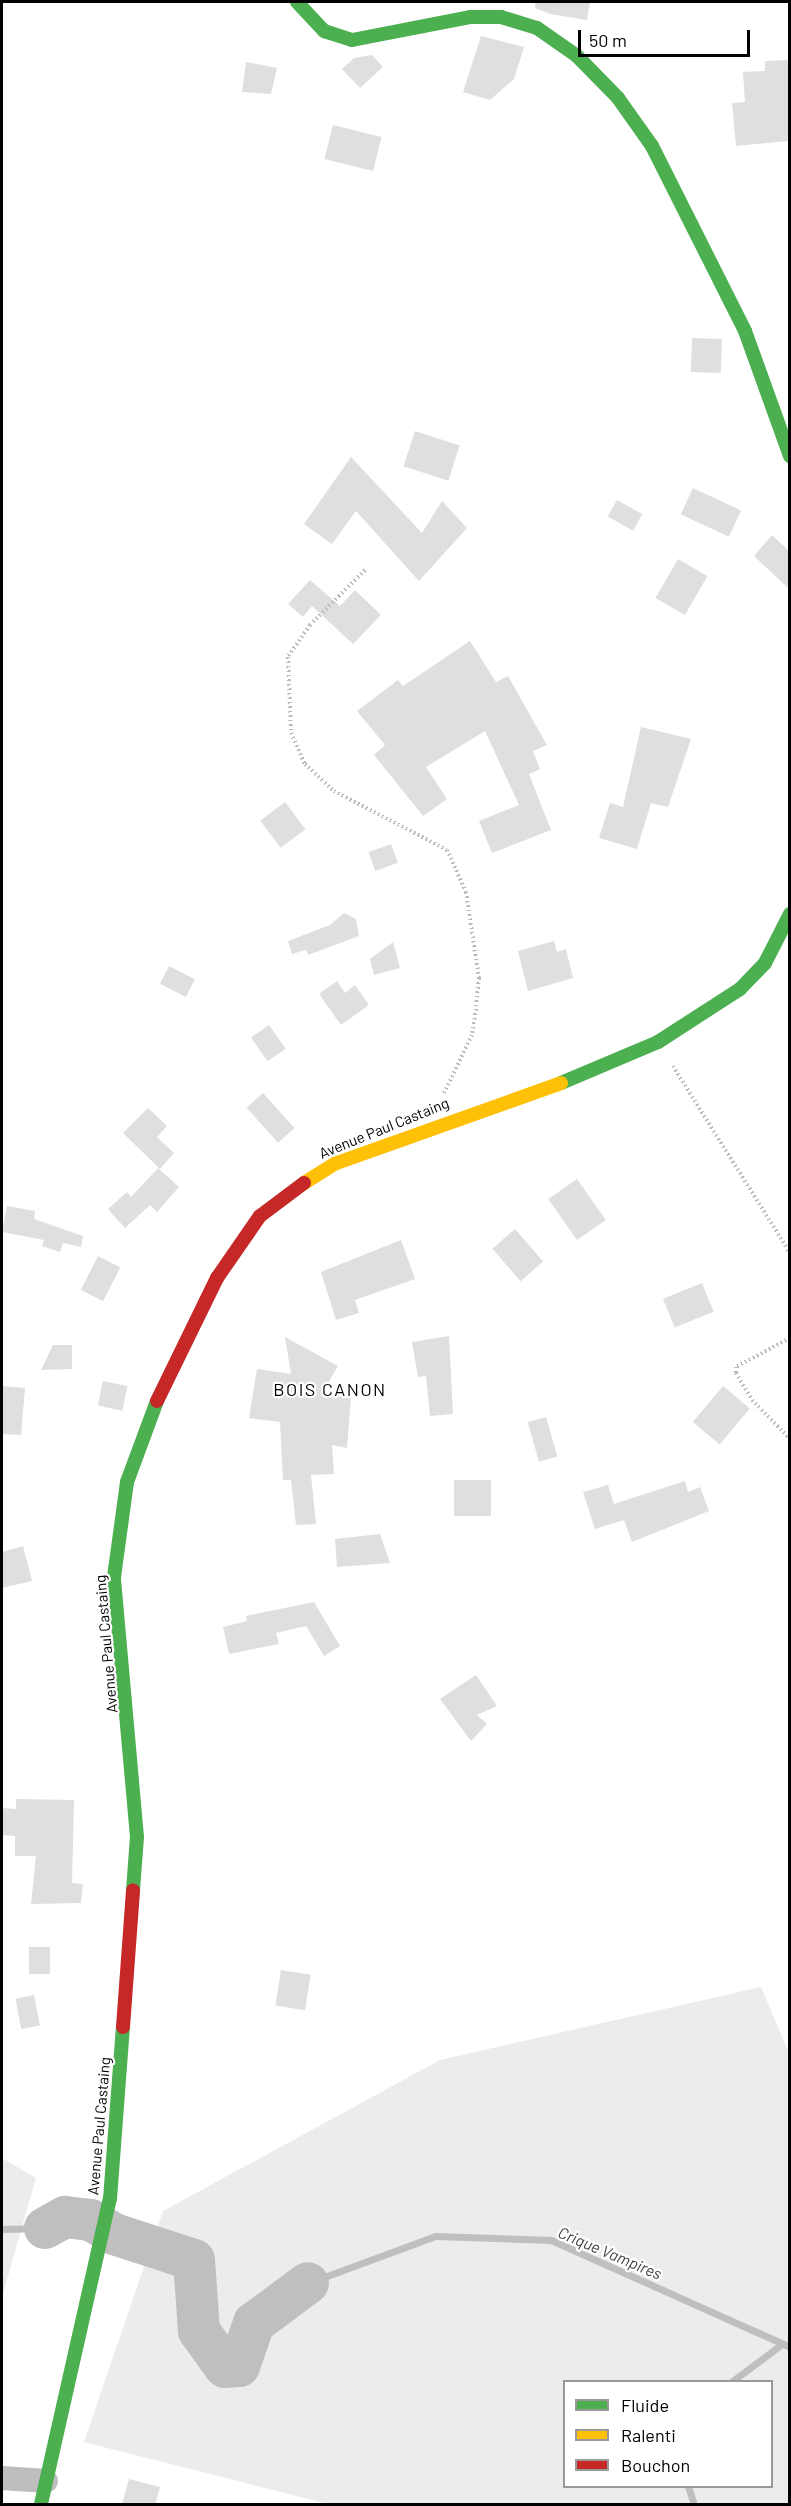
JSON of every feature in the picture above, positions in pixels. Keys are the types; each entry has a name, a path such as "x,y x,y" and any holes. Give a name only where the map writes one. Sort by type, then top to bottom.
{"street":[{"path":"297,2 324,31 352,40 484,9 519,21 553,38 598,76 636,121 745,331 789,456"},
{"name":"Avenue Paul Castaing","path":"43,2493 110,2199 137,1837 114,1577 127,1482 196,1318 260,1216 334,1164 439,1122 608,1066 658,1042 740,989 765,963 789,914"},
{"path":"2,2478 43,2493"}],"path":[{"path":"364,570 310,625 288,657 288,712 305,764 334,791 447,850 466,892 479,978 476,1010 439,1122"},
{"path":"658,1042 789,1252"},
{"path":"789,1338 736,1366 735,1373 752,1400 789,1439"}],"shaded area":[{"path":"761,1987 789,2053 789,2504 328,2504 84,2442 163,2211 440,2060"},
{"path":"2,2158 36,2178 2,2297"}],"building":[{"path":"535,2 590,2 587,20 550,14 535,8"},
{"path":"481,36 524,47 514,79 490,100 463,92"},
{"path":"372,55 383,67 360,88 342,69 354,58"},
{"path":"789,60 789,141 736,146 732,103 745,102 743,72 765,71 765,61"},
{"path":"246,62 277,68 271,94 242,92"},
{"path":"333,125 382,137 373,171 325,159"},
{"path":"692,338 722,339 721,373 691,372"},
{"path":"415,431 460,446 448,481 404,466"},
{"path":"351,457 422,533 442,501 467,528 419,581 356,511 332,544 304,524"},
{"path":"693,488 741,510 729,537 681,514"},
{"path":"617,500 642,514 633,531 608,517"},
{"path":"772,535 789,551 789,589 754,556"},
{"path":"678,559 707,576 685,615 656,598"},
{"path":"310,580 340,606 355,590 381,615 353,644 312,606 303,617 288,604"},
{"path":"470,641 496,682 508,676 547,745 533,751 540,769 529,774 551,830 492,853 479,821 519,805 485,731 426,767 447,799 423,816 374,755 385,745 357,711 398,680 403,686"},
{"path":"641,727 691,739 668,807 651,803 637,849 599,838 610,803 623,807"},
{"path":"285,802 305,829 281,848 260,821"},
{"path":"391,844 398,863 375,871 368,852"},
{"path":"344,913 356,919 359,936 308,955 306,950 292,954 288,941 330,925"},
{"path":"554,941 557,952 566,949 573,978 528,991 518,951"},
{"path":"393,942 400,968 374,975 370,959"},
{"path":"169,966 195,979 186,997 160,984"},
{"path":"337,981 345,993 355,985 369,1005 341,1025 319,994"},
{"path":"269,1025 286,1049 268,1061 251,1038"},
{"path":"263,1093 294,1128 278,1143 247,1108"},
{"path":"148,1108 167,1126 157,1137 174,1153 160,1169 123,1133"},
{"path":"158,1168 179,1187 157,1212 150,1205 125,1228 108,1209 127,1192 131,1197"},
{"path":"577,1179 606,1220 577,1240 548,1199"},
{"path":"7,1206 35,1211 34,1219 83,1236 81,1247 63,1243 60,1252 42,1246 44,1240 2,1232"},
{"path":"515,1229 543,1261 521,1281 492,1249"},
{"path":"401,1240 415,1279 355,1300 359,1313 336,1320 321,1272"},
{"path":"98,1256 120,1267 103,1301 81,1290"},
{"path":"702,1283 714,1312 675,1327 663,1299"},
{"path":"449,1336 453,1414 430,1416 426,1376 418,1377 412,1342"},
{"path":"285,1337 338,1366 321,1395 351,1397 347,1448 332,1445 334,1474 311,1475 316,1524 296,1525 291,1480 283,1480 280,1422 249,1418 257,1369 291,1374"},
{"path":"53,1345 72,1345 72,1369 41,1370"},
{"path":"103,1381 127,1386 122,1411 98,1405"},
{"path":"2,1386 25,1388 21,1435 2,1434"},
{"path":"723,1386 750,1408 720,1445 693,1422"},
{"path":"546,1417 557,1456 539,1462 528,1422"},
{"path":"454,1480 491,1480 491,1516 454,1516"},
{"path":"685,1481 688,1492 700,1487 709,1511 632,1542 624,1520 595,1529 583,1492 608,1485 614,1504"},
{"path":"380,1534 390,1563 337,1567 335,1539"},
{"path":"23,1546 32,1581 2,1588 2,1552"},
{"path":"314,1602 340,1646 324,1656 306,1626 276,1633 279,1644 229,1654 223,1627 247,1621 246,1616"},
{"path":"476,1675 497,1706 477,1715 487,1724 471,1741 440,1699"},
{"path":"16,1799 74,1800 72,1883 83,1884 81,1903 31,1904 36,1856 15,1856 15,1836 2,1835 2,1808 16,1809"},
{"path":"29,1947 50,1947 50,1974 29,1974"},
{"path":"281,1970 311,1975 305,2010 275,2006"},
{"path":"34,1995 40,2025 21,2029 15,1999"},
{"path":"129,2479 160,2487 155,2505 122,2505"}],"waterway":[{"path":"45,2228 65,2217 91,2220 114,2234 194,2260 199,2331 225,2367 239,2366 254,2323 308,2283"},
{"path":"2,2229 45,2228"},
{"name":"Crique Vampires","path":"308,2283 435,2236 551,2240 790,2347"},
{"path":"734,2380 782,2344"},
{"path":"689,2488 694,2504"}],"traffic: fast":[{"path":"297,2 324,31 352,40 470,17 501,17 537,28 577,56 618,98 652,146 745,331 790,456"},
{"path":"561,1083 658,1042 740,989 765,963 790,914"},
{"path":"133,1890 137,1837 114,1577 127,1482 157,1401"},
{"path":"41,2504 110,2199 123,2027"}],"traffic: slow":[{"path":"304,1183 334,1164 561,1083"}],"traffic: jam":[{"path":"157,1401 217,1278 260,1216 304,1183"},
{"path":"123,2027 133,1890"}],"district":[{"name":"BOIS CANON","path":"330,1389"}]}
